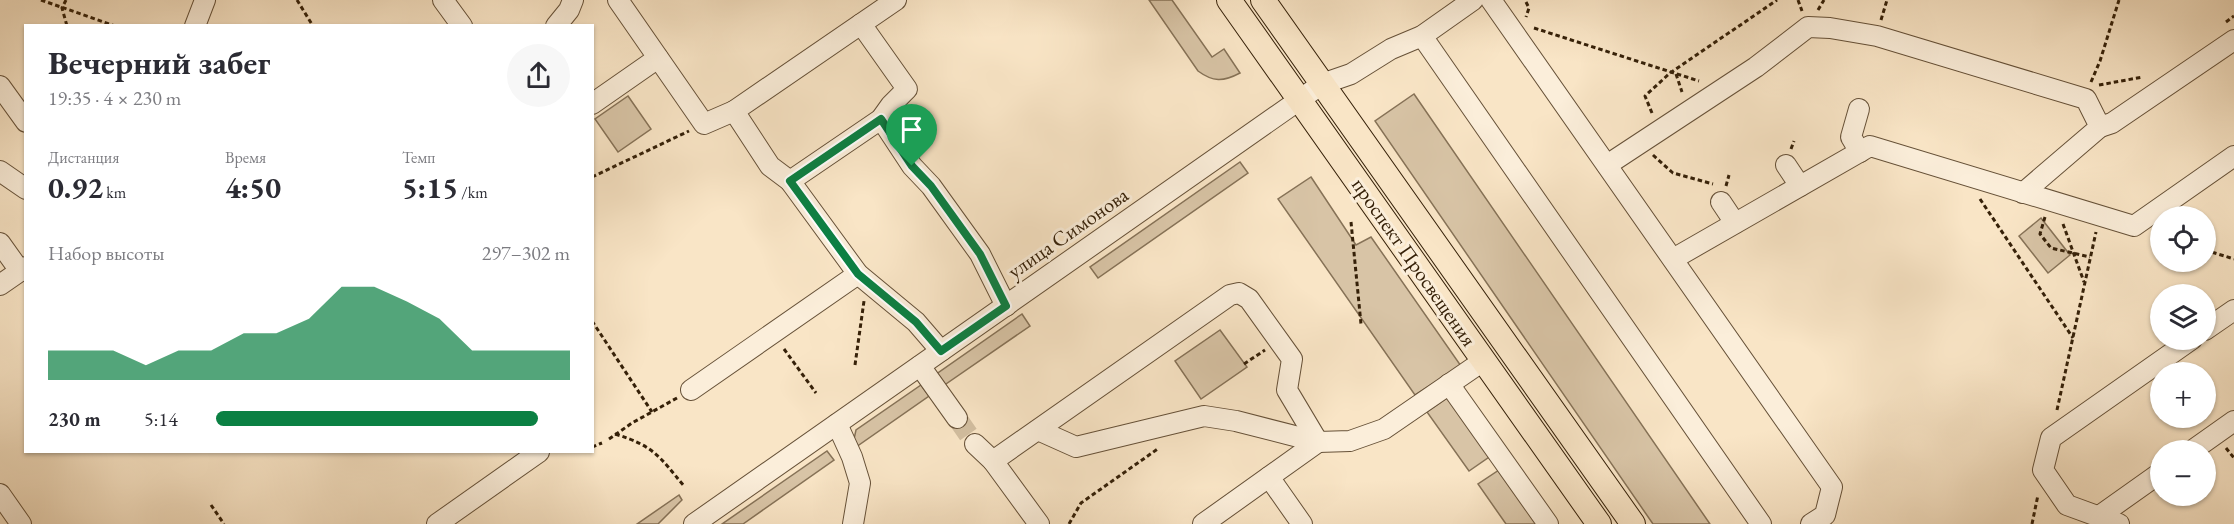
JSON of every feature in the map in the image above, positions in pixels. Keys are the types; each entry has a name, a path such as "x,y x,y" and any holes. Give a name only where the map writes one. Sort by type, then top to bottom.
{"main road":[{"name":"проспект Просвещения","path":"1229,0 1599,524"},
{"name":"проспект Просвещения","path":"1263,0 1633,524"}],"street":[{"path":"196,24 205,0"},
{"path":"443,0 461,24"},
{"path":"558,24 569,10 573,0"},
{"path":"618,0 704,124 734,111 896,0"},
{"name":"улица Симонова","path":"694,524 1322,84 1351,74 1391,49 1422,36 1473,0"},
{"path":"1491,0 1832,487 1822,521"},
{"path":"790,181 881,119 907,89 861,24"},
{"path":"1607,165 1756,67 1808,27 1830,28 1877,36 2078,92 2086,99 2100,127"},
{"path":"2023,193 2100,127 2112,123 2229,31"},
{"path":"1422,36 1761,524"},
{"path":"594,103 658,58"},
{"path":"0,86 24,119"},
{"path":"1859,109 1851,137 1860,152"},
{"path":"734,111 770,166 790,181 862,277 916,322 941,351"},
{"path":"881,119 912,166 931,186 980,254 1006,306"},
{"path":"1672,259 1870,146 2133,226 2234,156"},
{"path":"1786,165 1800,186"},
{"path":"0,171 24,188"},
{"path":"1724,191 1735,223"},
{"path":"0,243 23,269 0,285"},
{"path":"691,390 773,332 862,277"},
{"path":"993,461 1230,295 1239,293 1249,299 1292,359 1287,390 1318,442"},
{"path":"2216,322 2234,310"},
{"path":"2119,524 2067,505 2043,470 2051,438 2176,350"},
{"path":"1038,430 1076,447 1204,416 1236,421 1318,442 1350,441 1384,429 1483,361"},
{"path":"920,366 957,418"},
{"path":"1449,384 1548,524"},
{"path":"2207,440 2234,421"},
{"path":"837,424 852,457 860,483 853,524"},
{"path":"1203,524 1318,442"},
{"path":"975,444 993,461 1039,524"},
{"path":"437,524 538,453"},
{"path":"1269,477 1302,524"},
{"path":"2098,517 2150,480"},
{"path":"0,494 21,524"}],"path":[{"path":"41,0 109,24"},
{"path":"52,0 57,6"},
{"path":"66,0 62,8 66,24"},
{"path":"297,0 312,24"},
{"path":"1661,129 1645,96 1670,72 1777,0"},
{"path":"2078,92 2091,82 2119,0"},
{"path":"1526,2 1529,8 1523,24 1670,72 1724,87"},
{"path":"2229,31 2234,16"},
{"path":"2078,92 2147,75"},
{"path":"594,176 704,124"},
{"path":"1639,143 1673,173 1724,191"},
{"path":"1964,175 2073,338"},
{"path":"2052,201 2040,234 2051,248 2090,257"},
{"path":"2052,201 2084,285"},
{"path":"2051,438 2099,216"},
{"path":"1351,222 1361,324"},
{"path":"2216,254 2234,260"},
{"path":"855,365 862,277"},
{"path":"594,324 652,412"},
{"path":"773,332 816,393"},
{"path":"1244,364 1279,341"},
{"path":"609,438 691,390"},
{"path":"615,434 647,446 657,454 684,486"},
{"path":"594,446 602,443"},
{"path":"1069,524 1081,503 1166,443"},
{"path":"211,505 224,524"}],"shaded area":[{"path":"1149,0 1172,0 1212,57 1224,49 1240,73 1228,78 1213,79 1198,71"},
{"path":"1414,94 1710,524 1653,524 1375,121"},
{"path":"628,96 651,129 618,152 595,119"},
{"path":"1240,162 1248,173 1098,278 1090,267"},
{"path":"1311,177 1356,245 1371,237 1461,366 1415,395 1278,199"},
{"path":"2041,218 2070,255 2048,273 2019,236"},
{"path":"1022,314 1030,326 943,386 935,375"},
{"path":"1220,330 1247,367 1201,399 1175,361"},
{"path":"921,385 929,396 856,447 854,439 856,430"},
{"path":"1450,396 1492,455 1469,471 1427,412"},
{"path":"827,451 834,460 743,524 722,524"},
{"path":"1502,468 1540,524 1506,524 1478,484"},
{"path":"679,495 682,500 658,524 637,524"}],"tunnel":[{"path":"957,418 975,444"}],"route":[{"path":"881,119 912,166 931,186 980,254 1006,306 941,351 916,322 858,274 790,181 881,119"}]}
